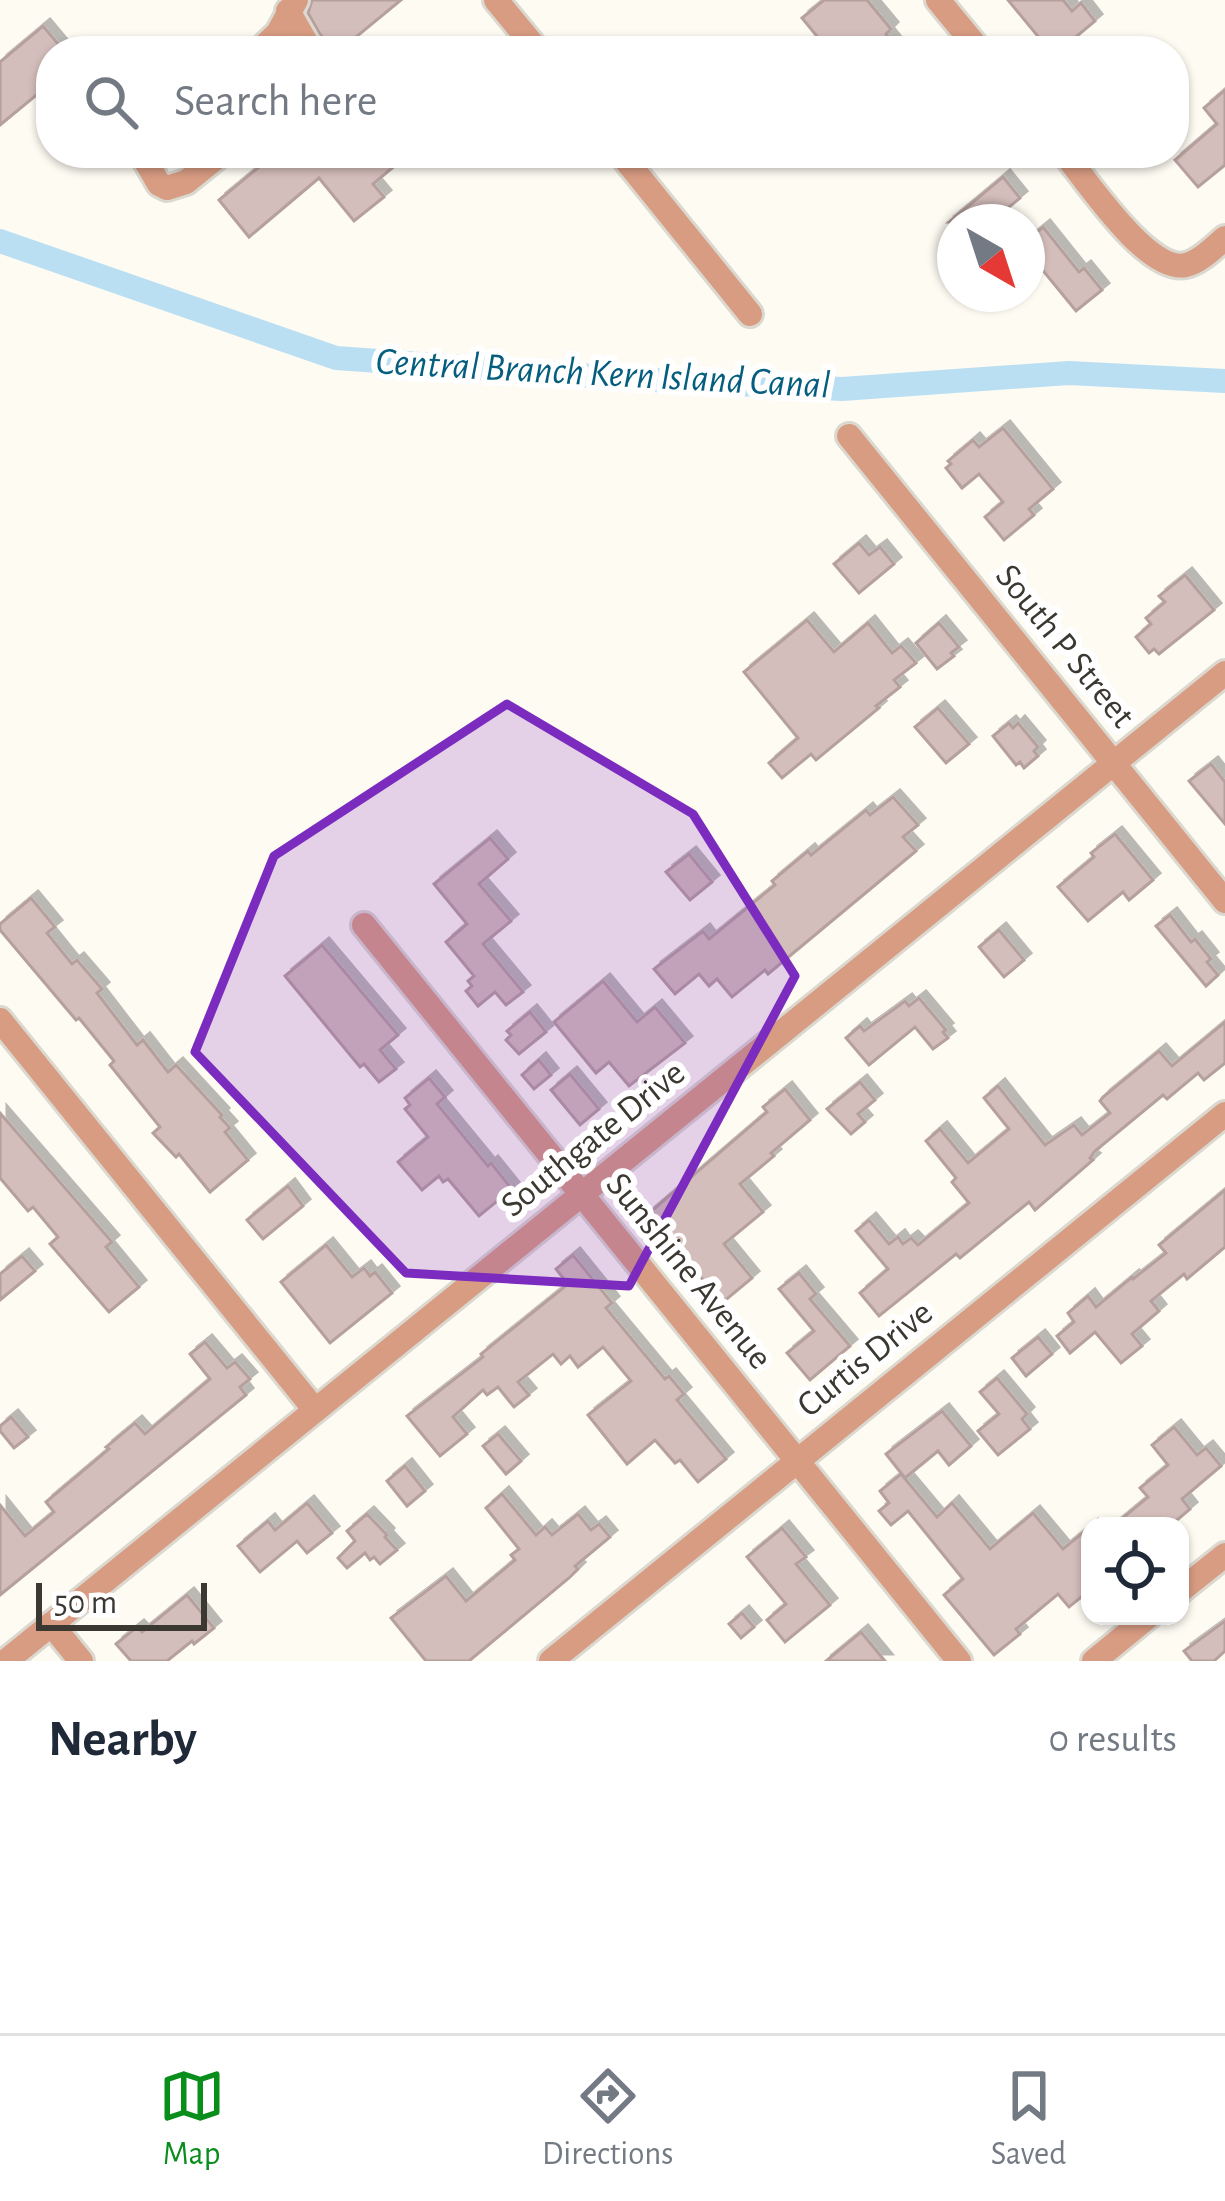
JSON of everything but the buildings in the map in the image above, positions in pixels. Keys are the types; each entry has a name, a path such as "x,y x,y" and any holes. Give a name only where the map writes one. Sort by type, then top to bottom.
{"street":[{"path":"496,0 526,36"},
{"path":"938,0 968,36"},
{"path":"275,36 292,6"},
{"path":"292,6 305,36"},
{"path":"150,168 167,188 186,182 203,168"},
{"path":"632,168 750,314"},
{"path":"1076,168 1140,247 1162,263 1182,266 1200,259 1225,238"},
{"name":"South P Street","path":"849,436 1225,901"},
{"name":"Southgate Drive","path":"6,1661 1225,673"},
{"name":"Sunshine Avenue","path":"364,925 959,1661"},
{"path":"0,1020 315,1410"},
{"name":"Curtis Drive","path":"551,1661 1225,1114"},
{"path":"1189,1584 1225,1555"},
{"path":"51,1624 81,1661"},
{"path":"1094,1661 1138,1625"}],"highlighted area":[{"path":"507,704 693,814 795,976 629,1286 406,1273 195,1052 274,856"}],"waterway":[{"name":"Central Branch Kern Island Canal","path":"0,241 336,358 842,389 1069,373 1225,381"}]}
